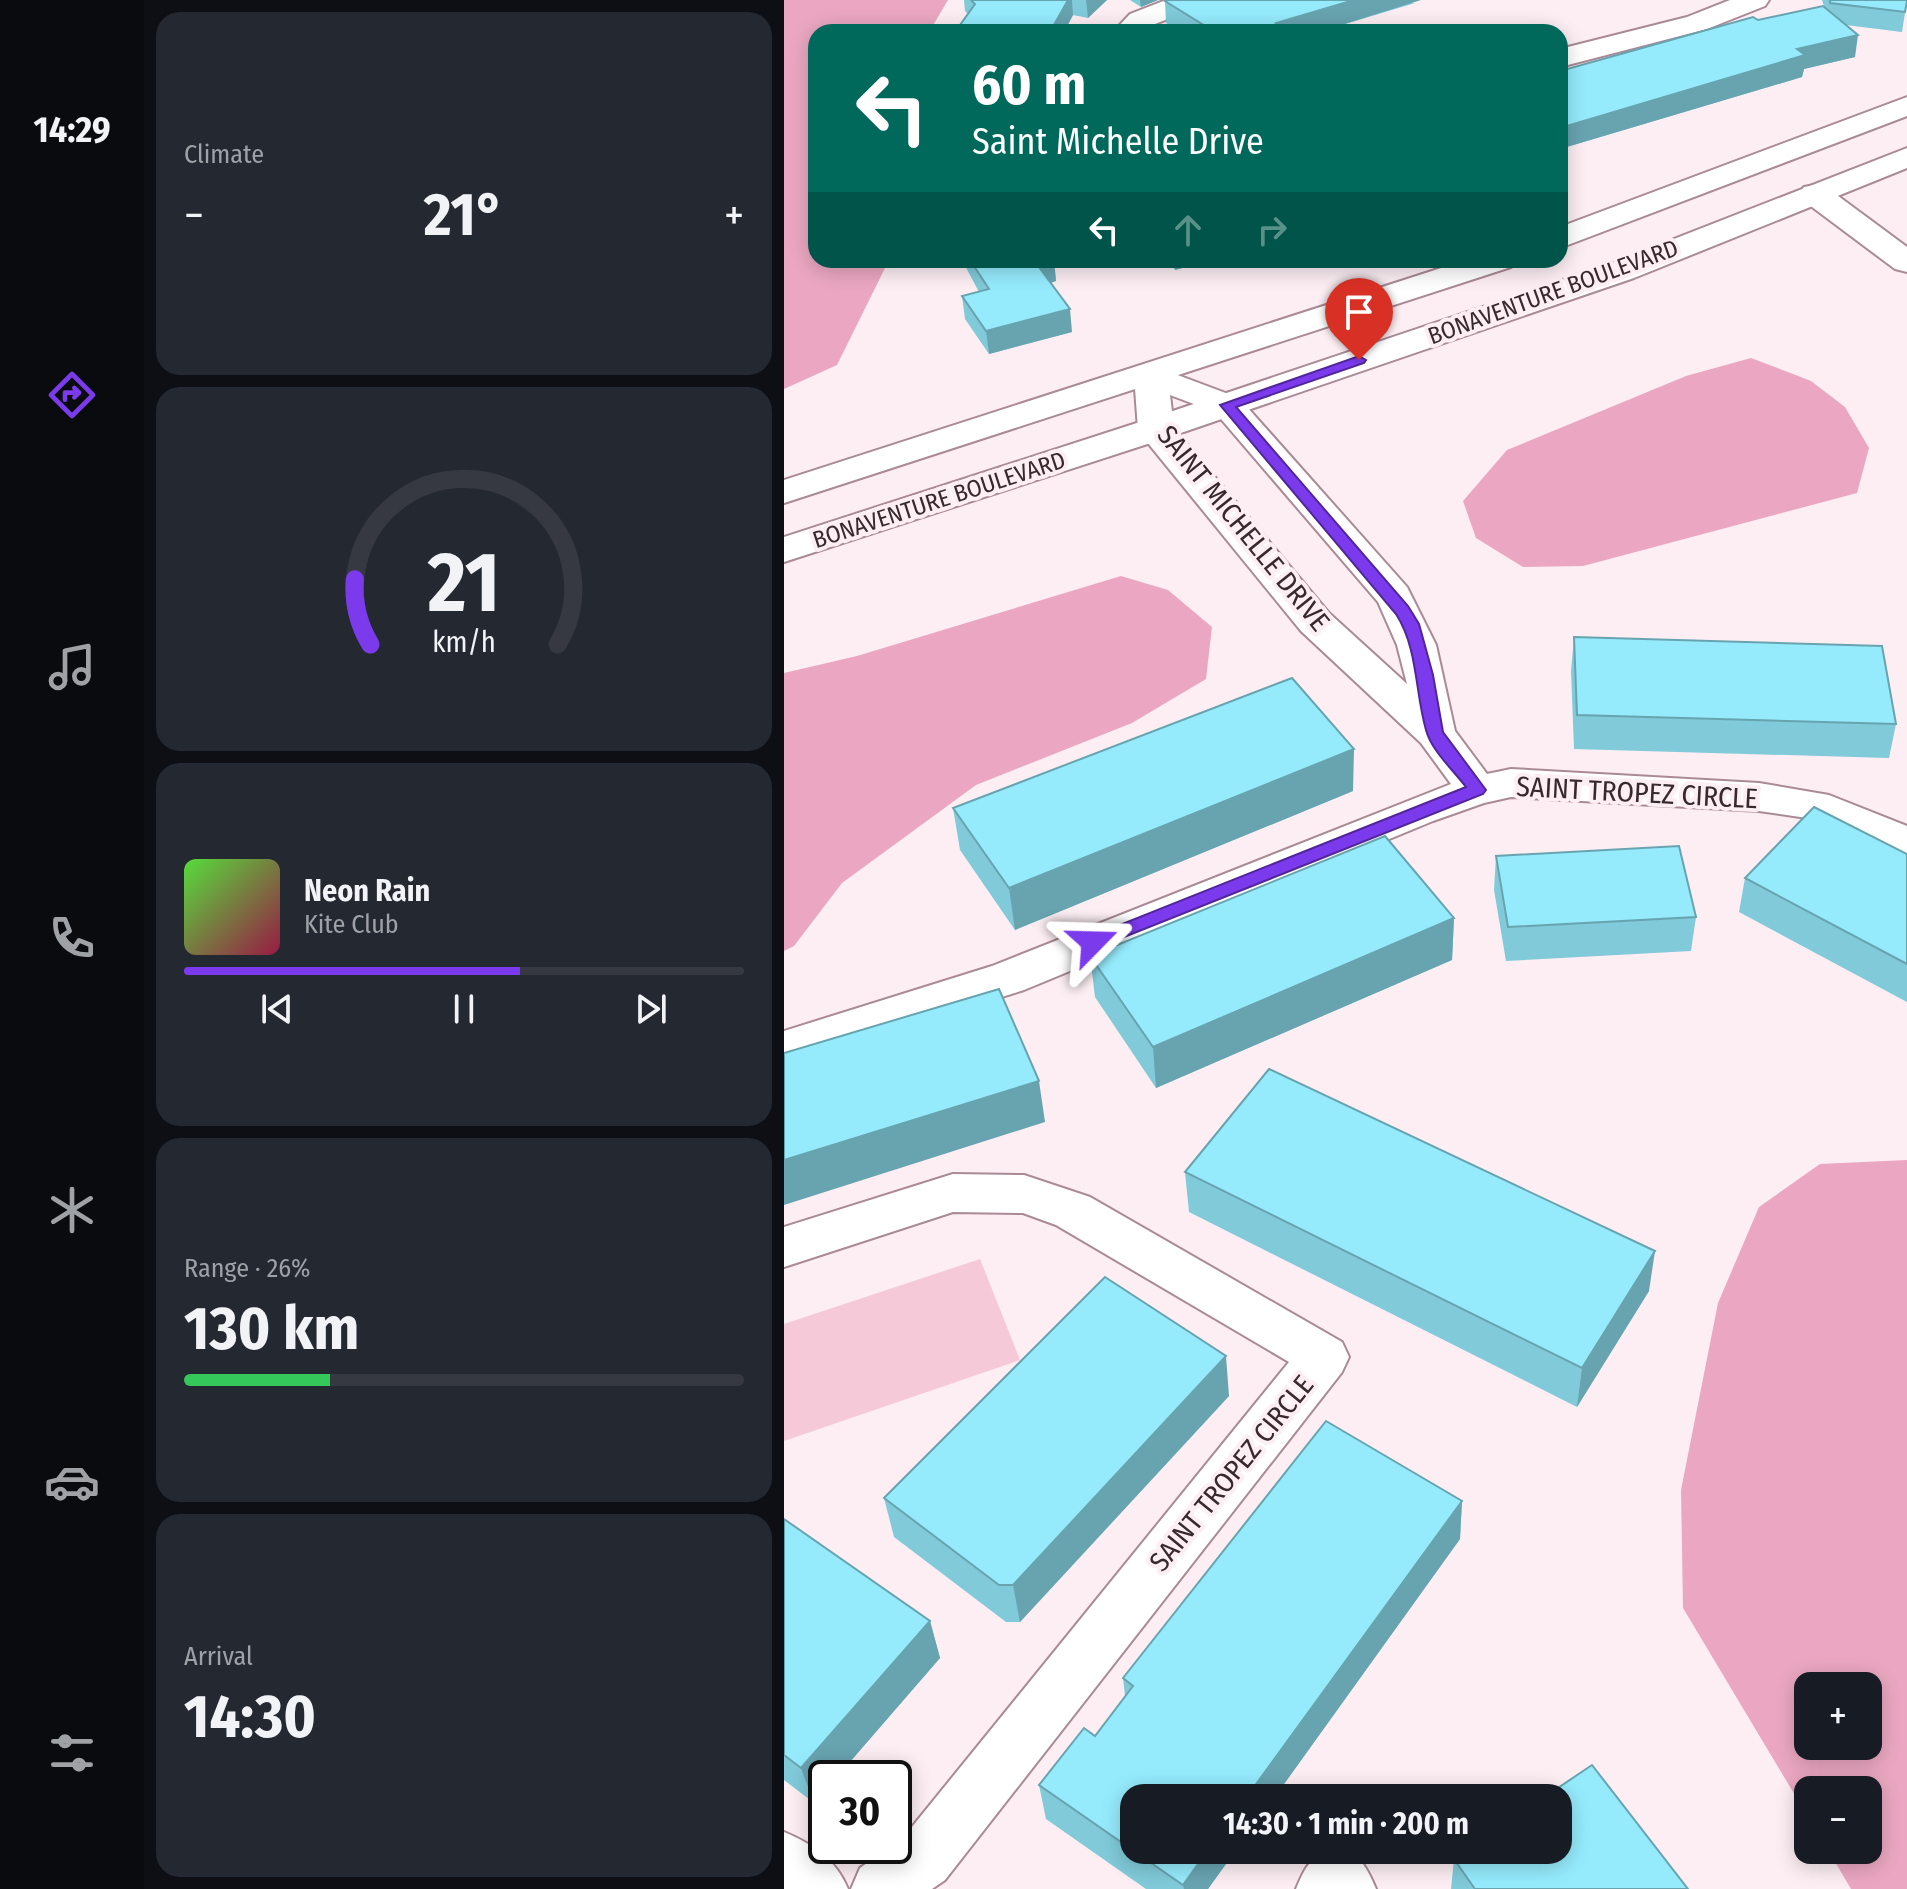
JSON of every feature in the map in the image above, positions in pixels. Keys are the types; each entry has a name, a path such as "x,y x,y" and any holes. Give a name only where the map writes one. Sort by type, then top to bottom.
{"street":[{"path":"1136,24 1191,0"},
{"path":"1568,56 1697,23 1755,0"},
{"name":"BONAVENTURE BOULEVARD","path":"1568,235 1907,106"},
{"name":"BONAVENTURE BOULEVARD","path":"784,550 1156,429 1622,271 1907,157"},
{"path":"1815,194 1907,262"},
{"name":"BONAVENTURE BOULEVARD","path":"784,492 1475,268"},
{"name":"SAINT MICHELLE DRIVE","path":"1435,733 1425,675 1411,624 1393,596 1227,405 1151,375 1156,429 1315,622 1435,733 1477,790"},
{"name":"SAINT TROPEZ CIRCLE","path":"784,1048 1008,978 1477,790 1533,783 1759,797 1814,805 1907,842"},
{"name":"SAINT TROPEZ CIRCLE","path":"784,1247 953,1193 1024,1194 1073,1211 1324,1357 924,1859 881,1889"},
{"path":"784,1861 818,1889"},
{"path":"1326,1889 1337,1876 1346,1889"}],"shaded area":[{"path":"784,0 948,0 934,24 808,24 808,268 885,268 837,365 784,389"},
{"path":"1751,358 1811,381 1845,407 1869,448 1857,493 1583,566 1523,567 1476,538 1463,501 1507,450 1686,376"},
{"path":"1121,576 1168,590 1212,627 1206,679 1132,723 976,785 842,883 794,946 784,951 784,673 857,656"},
{"path":"1907,1160 1907,1889 1851,1889 1836,1864 1882,1864 1882,1776 1794,1776 1794,1794 1683,1608 1681,1490 1718,1303 1759,1207 1820,1164"},
{"path":"980,1259 1020,1360 784,1441 784,1324"}],"building":[{"path":"971,0 1068,0 1054,24 961,24 975,4"},
{"path":"1354,0 1278,24 1202,24 1165,1"},
{"path":"1830,0 1907,1 1905,12 1830,3"},
{"path":"1823,6 1858,35 1797,49 1805,55 1568,126 1568,69 1753,17 1758,20"},
{"path":"975,268 1040,268 1070,309 986,331 962,296 989,289"},
{"path":"1574,637 1882,646 1896,724 1577,715"},
{"path":"1292,678 1354,749 1009,888 953,808"},
{"path":"1814,807 1907,854 1907,964 1745,878"},
{"path":"1385,836 1454,918 1153,1047 1090,956"},
{"path":"1679,846 1696,917 1508,927 1496,856"},
{"path":"999,989 1039,1081 784,1160 784,1053"},
{"path":"1269,1069 1655,1251 1582,1368 1185,1172"},
{"path":"1105,1277 1226,1356 1013,1585 999,1585 884,1498"},
{"path":"1326,1421 1462,1501 1256,1784 1120,1784 1120,1841 1039,1785 1084,1728 1095,1736 1133,1686 1123,1678"},
{"path":"784,1519 930,1621 801,1768 784,1755"},
{"path":"1592,1765 1688,1889 1475,1889 1458,1864 1572,1864 1572,1784 1564,1784"},
{"path":"1153,1864 1198,1864 1183,1885"}],"route":[{"path":"1093,942 1477,790 1435,733 1425,675 1411,624 1393,596 1227,405 1359,360"}]}
